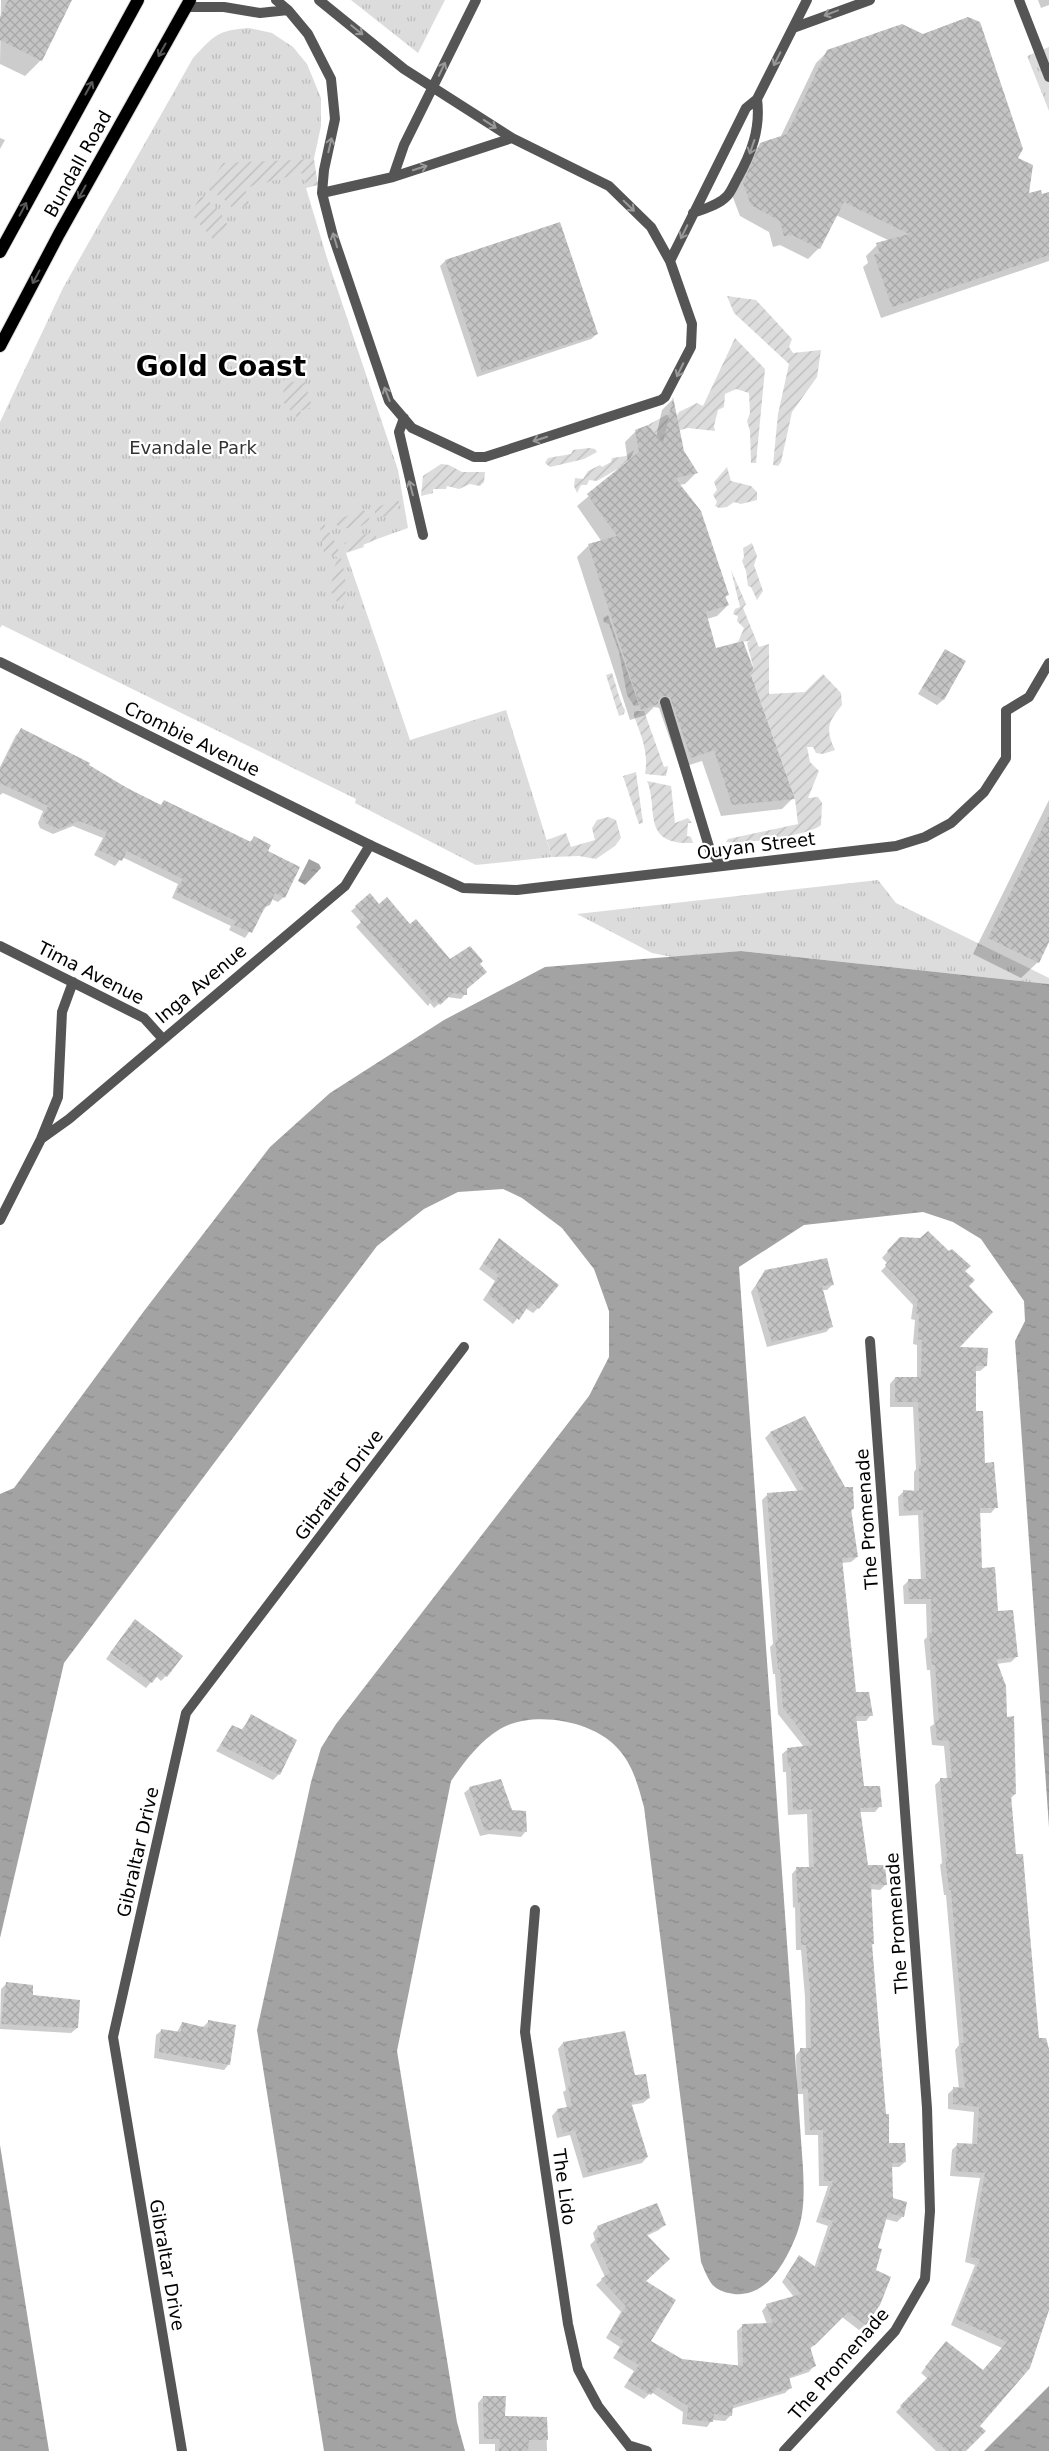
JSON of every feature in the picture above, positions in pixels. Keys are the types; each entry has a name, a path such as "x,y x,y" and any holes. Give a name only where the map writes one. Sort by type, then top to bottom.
{"main road":[{"name":"Bundall Road","path":"0,252 138,0"},
{"name":"Bundall Road","path":"0,346 59,234 188,4"}],"street":[{"path":"276,0 288,10 308,34 331,79 335,119 324,170 322,192 334,236 389,401 412,428 474,457 485,457 661,400 668,394 691,347 692,324 670,261 651,227 609,186 512,138 404,69 319,0"},
{"path":"393,177 404,145 434,88 476,0"},
{"path":"670,261 746,108 757,99 807,0"},
{"path":"793,28 870,0"},
{"path":"1019,0 1049,76"},
{"path":"188,4 260,13 288,10"},
{"path":"693,213 709,207 727,196 739,175 753,146 758,121 757,99"},
{"path":"322,192 393,177 512,138"},
{"path":"404,418 399,432 423,535"},
{"name":"Crombie Avenue","path":"0,662 370,845"},
{"name":"Ouyan Street","path":"370,845 463,888 517,890 896,846 925,837 951,823 984,792 1006,758 1006,711 1029,697 1049,663"},
{"path":"665,702 710,850 722,866"},
{"name":"Inga Avenue","path":"41,1139 69,1118 344,886 370,845"},
{"name":"Tima Avenue","path":"0,946 144,1018 162,1038"},
{"name":"Inga Avenue","path":"0,1220 41,1139 58,1097 62,1012 73,982"},
{"name":"The Promenade","path":"784,2451 895,2331 925,2279 930,2211 928,2108 870,1341"},
{"name":"Gibraltar Drive","path":"182,2451 113,2037 186,1713 464,1347"},
{"name":"The Lido","path":"535,1910 525,2032 568,2324 578,2369 598,2406 632,2448"},
{"path":"632,2448 647,2451"}],"green space":[{"path":"351,0 445,0 418,53"},
{"name":"Evandale Park","path":"249,28 272,33 293,47 307,64 321,98 321,126 313,163 318,185 306,188 327,258 398,470 408,528 363,544 364,547 346,553 410,740 506,710 552,857 476,865 355,803 356,799 2,625 0,628 0,422 63,288 193,58 206,44 217,36 230,30"},
{"path":"1049,47 1049,111 1027,56"},
{"path":"314,159 318,185 306,187 302,173 245,188 249,205 233,209 224,199 206,188 223,163"},
{"path":"201,195 218,211 230,231 213,239 191,214"},
{"path":"727,296 756,300 792,339 789,347 793,353 821,350 817,377 792,412 781,462 778,466 773,465 778,414 789,364 734,313"},
{"path":"735,338 765,369 756,463 751,463 750,431 747,421 750,413 749,393 736,389 725,394 724,407 718,410 714,426 715,431 688,428 680,430 676,420 663,443 648,425 666,415 676,417 679,412 697,403 703,406"},
{"path":"286,375 289,383 304,379 312,407 300,411 302,419 299,420 284,403 283,376"},
{"path":"595,449 597,452 584,459 550,467 545,463 548,458 571,454 573,450"},
{"path":"634,450 624,464 597,481 589,480 587,485 581,485 577,493 574,486 575,478 583,479 588,471 600,465 602,467 611,462 612,458 626,456"},
{"path":"441,464 449,465 462,472 485,472 484,482 480,486 470,484 459,489 447,486 446,489 433,489 433,493 421,496 423,476"},
{"path":"727,467 731,481 751,486 757,492 757,500 741,504 734,502 727,507 719,508 715,506 717,502 713,495 717,490 714,482"},
{"path":"396,500 403,504 398,507 398,511 389,512 386,517 375,515 375,508"},
{"path":"364,510 370,520 361,526 341,529 335,523 336,520"},
{"path":"324,524 336,544 343,566 346,589 343,612 330,590 337,557 324,553 320,526"},
{"path":"374,533 377,539 347,552 344,543 366,534"},
{"path":"752,543 757,556 754,565 763,591 757,600 751,587 748,586 746,571 742,561 744,557 743,548"},
{"path":"731,570 746,604 743,608 759,647 769,644 769,694 805,692 823,674 841,693 842,705 829,726 835,750 823,754 816,753 813,747 807,747 810,762 819,771 808,798 818,797 822,803 821,825 804,833 761,840 726,842 728,839 798,824 795,799 750,672 754,670 747,643 749,641 738,642 744,628 737,621 738,616 733,614 735,609 740,607"},
{"path":"608,615 639,705 634,706 627,695 619,652 609,624 604,622 603,618"},
{"path":"612,673 625,710 624,714 619,716 606,675"},
{"path":"644,711 664,767 668,766 666,776 645,774 645,751 634,716 634,712"},
{"path":"636,772 643,823 639,824 623,776"},
{"path":"647,781 671,786 675,823 688,818 692,823 688,823 687,836 691,837 693,843 676,842 665,838 658,832"},
{"path":"608,817 616,820 621,838 615,846 596,859 579,856 552,857 547,840 566,833 571,847 595,840 592,828 597,820"},
{"path":"878,880 896,903 1049,978 1049,984 741,951 672,957 652,953 577,914"}],"water":[{"path":"309,859 319,864 321,868 305,885 298,881"},
{"path":"741,951 1049,984 1049,1827 1015,1341 1025,1321 1024,1301 981,1239 953,1222 923,1212 804,1225 739,1267 803,2168 804,2194 796,2236 780,2267 765,2284 756,2290 731,2294 718,2289 710,2281 701,2262 644,1807 635,1778 625,1757 610,1741 596,1732 581,1726 547,1719 514,1723 500,1729 479,1746 451,1781 397,2051 457,2422 465,2451 324,2451 257,2030 311,1782 321,1748 336,1724 589,1396 609,1357 609,1311 594,1269 562,1228 522,1198 503,1189 458,1192 424,1209 377,1246 64,1663 0,1938 0,1494 14,1488 144,1311 270,1147 330,1093 444,1020 545,967"},
{"path":"0,2145 49,2451 0,2451"},
{"path":"1049,2386 1049,2451 984,2451"}],"building":[{"path":"8,0 72,0 42,61 0,40 0,17"},
{"path":"968,17 980,22 1023,149 1018,158 1033,165 1029,193 1041,190 1042,194 1049,192 1049,255 892,307 874,255 880,253 876,243 909,234 844,202 820,249 792,235 784,236 780,221 751,205 743,183 760,143 787,134 827,50 902,24 923,34"},
{"path":"560,222 598,334 482,372 445,260"},
{"path":"673,397 684,451 698,473 675,478 701,511 729,595 725,596 729,605 706,612 716,648 743,641 754,670 750,672 795,799 732,805 714,750 691,758 670,697 663,696 658,700 658,704 641,710 588,544 617,536 587,494 639,452 635,430 648,425 663,443"},
{"path":"945,649 966,661 944,700 922,688"},
{"path":"21,728 90,763 89,765 127,788 161,805 164,800 251,842 254,836 271,845 268,851 300,867 285,898 275,893 270,905 265,907 252,933 234,925 236,921 176,892 183,879 127,851 122,861 99,850 107,832 79,821 59,829 45,823 43,816 48,806 0,783 0,770"},
{"path":"1049,815 1049,942 1039,963 988,938"},
{"path":"370,893 379,904 387,897 410,924 416,919 450,959 470,946 483,961 480,964 487,972 467,989 467,995 453,993 440,1005 436,1000 433,1002 360,921 365,917 355,906"},
{"path":"928,1231 949,1251 952,1249 971,1266 965,1271 975,1280 969,1286 993,1312 960,1347 988,1348 987,1366 976,1366 976,1411 983,1411 985,1463 994,1462 998,1508 980,1508 982,1568 995,1567 998,1611 1013,1610 1018,1657 996,1659 1006,1686 1007,1717 1014,1716 1016,1794 1011,1795 1016,1854 1023,1854 1039,2038 1046,2038 1049,2049 1049,2310 1030,2368 980,2426 986,2431 966,2451 947,2451 900,2406 932,2373 925,2367 946,2341 983,2370 1007,2342 956,2319 980,2259 970,2257 985,2173 955,2171 957,2143 977,2144 979,2107 953,2104 953,2087 965,2088 960,2043 964,2043 951,1890 949,1890 945,1858 947,1858 940,1778 952,1778 949,1741 937,1740 935,1721 939,1720 935,1665 932,1665 929,1633 932,1633 931,1599 909,1599 908,1579 926,1579 923,1510 904,1511 903,1490 919,1491 919,1465 921,1465 918,1402 895,1402 895,1377 921,1377 922,1340 918,1339 919,1315 916,1313 918,1299 885,1265 892,1257 887,1251 900,1237 920,1238"},
{"path":"499,1238 559,1285 539,1309 531,1302 519,1320 488,1294 499,1275 483,1263"},
{"path":"827,1258 834,1285 822,1286 833,1327 772,1342 756,1285 765,1270"},
{"path":"805,1416 845,1487 853,1487 854,1509 851,1509 858,1557 842,1558 856,1692 869,1692 873,1716 856,1716 864,1786 880,1786 882,1807 860,1808 868,1865 885,1865 887,1885 871,1884 874,1944 872,1944 886,2114 889,2114 889,2143 905,2143 906,2162 892,2163 893,2198 907,2202 904,2217 888,2213 878,2248 882,2249 876,2270 891,2277 880,2305 866,2325 848,2312 815,2345 810,2347 816,2366 789,2377 792,2388 733,2405 732,2416 714,2414 713,2422 687,2419 688,2406 657,2387 651,2395 628,2381 639,2365 617,2352 624,2341 610,2332 626,2306 601,2279 610,2272 595,2239 601,2236 597,2226 657,2203 666,2225 646,2234 670,2259 646,2281 676,2300 651,2341 682,2359 743,2366 742,2324 773,2323 766,2304 801,2294 786,2276 799,2255 817,2268 833,2221 821,2217 833,2181 824,2181 823,2130 810,2130 808,2089 802,2089 800,2048 811,2048 810,1991 806,1945 801,1945 800,1903 798,1903 796,1867 814,1867 812,1809 793,1810 791,1767 788,1767 787,1748 812,1745 783,1708 780,1669 778,1669 775,1640 778,1640 767,1493 805,1490 770,1432"},
{"path":"135,1619 183,1656 167,1677 161,1671 152,1683 110,1653"},
{"path":"251,1714 297,1740 280,1775 220,1745 232,1725 243,1730"},
{"path":"501,1779 512,1810 526,1811 527,1832 495,1829 485,1831 469,1787"},
{"path":"6,1982 33,1985 33,1995 80,2000 78,2028 1,2024"},
{"path":"208,2020 236,2025 230,2065 159,2052 161,2029 181,2032 182,2022 208,2028"},
{"path":"625,2031 635,2075 646,2074 650,2098 631,2102 648,2157 588,2173 575,2130 563,2133 557,2109 572,2106 568,2086 571,2085 563,2042"},
{"path":"483,2396 506,2396 505,2416 547,2417 548,2440 529,2440 528,2451 499,2451 500,2439 484,2439"}],"district":[{"name":"Gold Coast","path":"221,366"}]}
